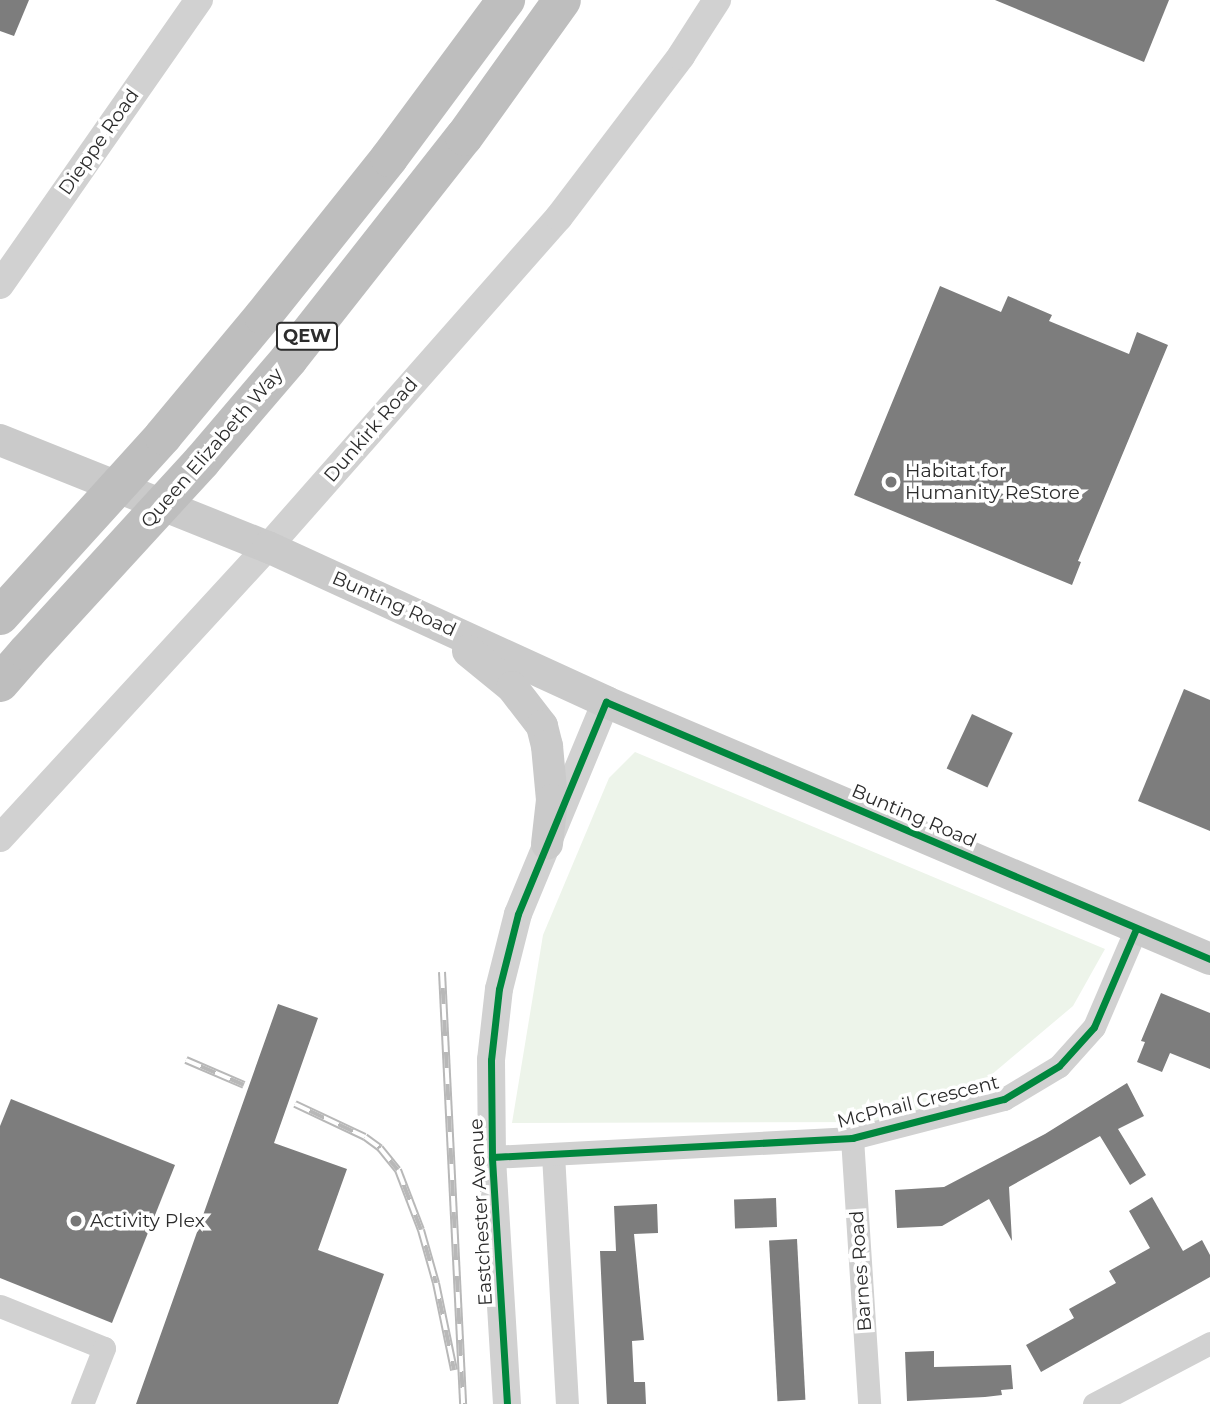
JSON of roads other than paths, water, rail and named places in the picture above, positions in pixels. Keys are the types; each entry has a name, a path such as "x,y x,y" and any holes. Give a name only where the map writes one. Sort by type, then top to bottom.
{"highway":[{"name":"QEW","path":"0,616 163,436 272,305 389,158 506,0"},
{"name":"Queen Elizabeth Way","path":"0,684 202,461 289,359 464,137 562,0"}],"main road":[{"name":"Bunting Road","path":"0,440 268,547 606,702 1210,959"},
{"path":"422,616 512,687 542,726 547,746 552,800 547,844"}],"street":[{"name":"Dieppe Road","path":"0,285 199,0"},
{"name":"Dunkirk Road","path":"0,838 268,547 559,217 640,113 717,0"},
{"name":"Eastchester Avenue","path":"507,1404 492,1157 491,1060 499,989 518,914 606,702"},
{"name":"McPhail Crescent","path":"492,1157 852,1138 1004,1099 1059,1066 1094,1027 1136,929"},
{"name":"Barnes Road","path":"852,1138 869,1404"},
{"path":"553,1154 567,1404"},
{"path":"0,1306 104,1348 82,1404"},
{"path":"1094,1404 1210,1343"}],"railway":[{"path":"442,972 463,1404"},
{"path":"186,1060 244,1085"},
{"path":"295,1104 365,1137 380,1148 398,1170 421,1230 436,1283 454,1370"}],"place":[{"name":"Habitat for Humanity ReStore","path":"891,482"},
{"name":"Activity Plex","path":"76,1221"}]}
